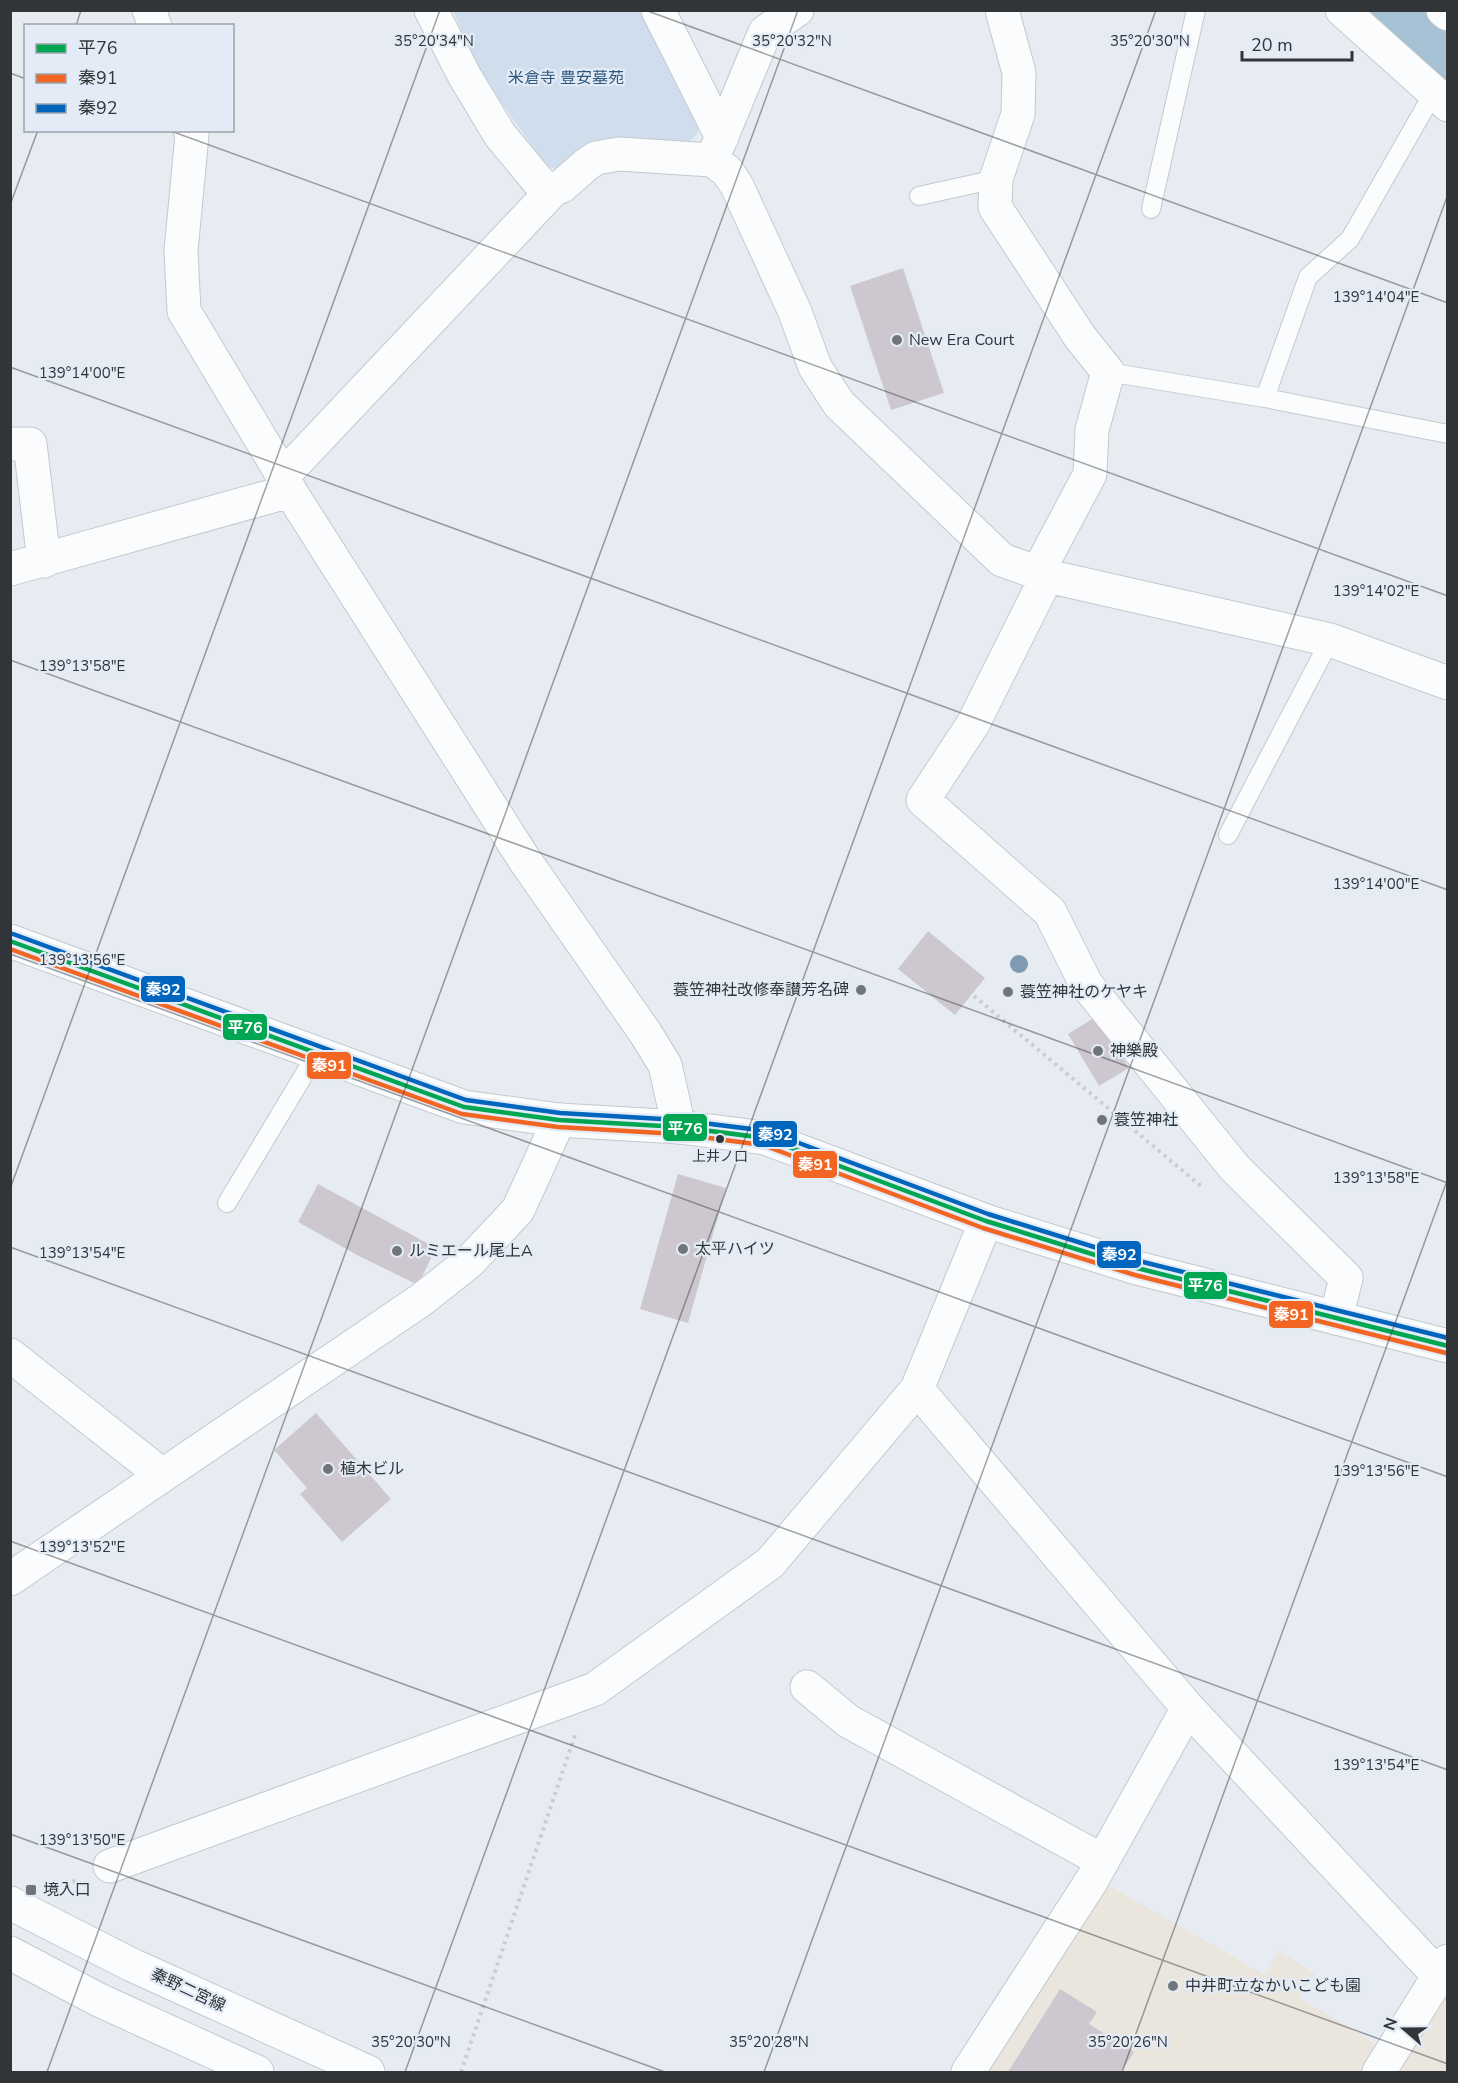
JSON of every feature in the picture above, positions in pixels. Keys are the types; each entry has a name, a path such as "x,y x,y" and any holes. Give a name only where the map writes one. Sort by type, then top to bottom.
{"street":[{"path":"431,10 464,75 500,135 538,182 553,190"},
{"path":"658,10 727,171 737,186 795,312 815,367 839,404 1002,560 1042,574 1330,640 1448,683"},
{"path":"717,148 765,32 797,10"},
{"path":"1002,10 1019,73 1018,114 996,179 995,207 1080,337 1108,372 1092,430 1090,474 973,724 923,800 1050,912 1086,984 1219,1149 1234,1167 1346,1278 1336,1318"},
{"path":"1342,10 1441,98"},
{"path":"1443,10 1448,15"},
{"path":"191,132 181,251 184,311 287,484 524,859 665,1065 679,1127"},
{"path":"10,569 44,561 287,484 553,190 562,186 596,158 619,154 717,148"},
{"path":"10,444 30,444 44,561"},
{"path":"10,941 464,1107 559,1120 679,1127 765,1138 986,1221 1137,1268 1448,1346"},
{"path":"10,1579 422,1300 469,1262 518,1210 559,1120"},
{"path":"110,1866 595,1689 770,1563 917,1389 986,1221"},
{"path":"10,1355 162,1475"},
{"path":"917,1389 1188,1708 1443,1968 1379,2073"},
{"path":"807,1687 848,1721 1103,1861"},
{"path":"968,2073 1103,1861 1188,1708"},
{"name":"秦野二宮線","path":"10,1903 132,1965 368,2073"},
{"path":"10,1953 99,2000 258,2073"}],"lane":[{"path":"1151,209 1196,10"},
{"path":"1265,398 1308,278 1350,239 1441,98"},
{"path":"918,196 996,179"},
{"path":"1108,372 1265,398 1448,434"},
{"path":"1228,835 1330,640"},
{"path":"227,1203 317,1053"}],"path":[{"path":"974,996 1210,1193"},
{"path":"461,2073 572,1743"}],"shaded area":[{"name":"中井町立なかいこども園","path":"1101,1881 1265,1975 1279,1951 1315,1974 1299,1997 1379,2046 1363,2072 986,2072"},
{"path":"1447,1995 1447,2072 1398,2072"}],"green space":[{"name":"米倉寺 豊安墓苑","path":"453,11 642,11 701,120 697,134 687,144 592,141 559,170 547,166 481,75"}],"building":[{"name":"New Era Court","path":"903,268 944,393 891,410 850,286"},
{"path":"928,931 985,978 955,1015 898,969"},
{"name":"神樂殿","path":"1097,1016 1129,1068 1099,1086 1068,1034"},
{"name":"太平ハイツ","path":"678,1174 726,1188 688,1323 640,1309"},
{"path":"318,1184 436,1248 418,1285 298,1222"},
{"name":"植木ビル","path":"316,1413 391,1499 342,1542 300,1494 307,1488 274,1450"},
{"path":"1060,1989 1097,2012 1089,2024 1134,2052 1121,2072 1008,2072"}],"waterway":[{"path":"1404,10 1448,53"}],"transit line":[{"name":"秦92","path":"13,934 466,1100 560,1113 679,1120 767,1131 988,1214 1139,1261 1448,1338"},
{"name":"平76","path":"10,941 464,1107 559,1120 679,1127 765,1138 986,1221 1137,1268 1448,1346"},
{"name":"秦91","path":"10,949 462,1114 558,1127 678,1134 763,1145 983,1228 1135,1275 1446,1353"}],"place":[{"name":"New Era Court","path":"897,340"},
{"name":"蓑笠神社改修奉讃芳名碑","path":"861,990"},
{"name":"蓑笠神社のケヤキ","path":"1008,992"},
{"name":"神樂殿","path":"1098,1051"},
{"name":"蓑笠神社","path":"1102,1120"},
{"name":"上井ノ口","path":"720,1139"},
{"name":"太平ハイツ","path":"683,1249"},
{"name":"ルミエール尾上A","path":"397,1251"},
{"name":"植木ビル","path":"328,1469"},
{"name":"境入口","path":"31,1890"},
{"name":"中井町立なかいこども園","path":"1173,1986"}]}
